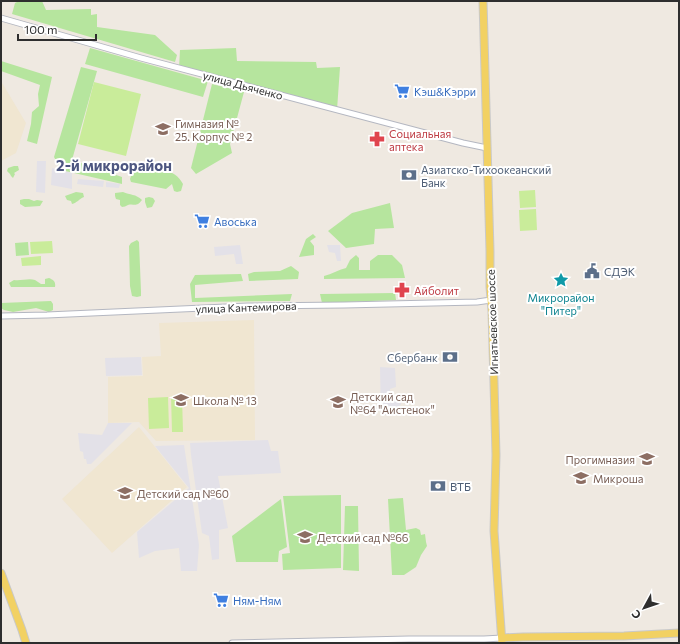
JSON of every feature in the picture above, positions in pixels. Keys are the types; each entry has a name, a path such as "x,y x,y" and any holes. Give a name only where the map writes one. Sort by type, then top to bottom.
{"main road":[{"name":"Игнатьевское шоссе","path":"483,1 496,455 494,531 502,641"},
{"path":"1,574 26,643"},
{"path":"502,641 523,637 624,636 679,633"}],"street":[{"name":"улица Дьяченко","path":"1,18 141,58 463,143 487,148"},
{"name":"улица Кантемирова","path":"1,316 248,306 408,304 477,302 491,300"},
{"path":"232,643 408,639 484,639 502,641"}],"shaded area":[{"path":"1,81 26,123 16,153 1,161"},
{"path":"37,161 46,161 45,193 36,192"},
{"path":"52,168 72,173 72,189 51,185"},
{"path":"78,179 104,181 103,187 77,184"},
{"path":"106,182 120,184 119,188 106,187"},
{"path":"240,245 243,264 236,264 234,254 215,256 214,247"},
{"path":"327,245 340,245 341,261 337,261 335,253 329,252"},
{"name":"Школа № 13","path":"254,320 255,440 156,441 139,422 108,423 108,377 143,376 142,357 161,356 159,323"},
{"path":"141,357 142,375 106,376 105,358"},
{"path":"380,367 395,368 396,387 390,389 391,399 400,399 401,404 390,415 381,415"},
{"path":"108,423 132,423 91,464 87,464 86,459 84,459 83,452 80,451 78,433 102,435"},
{"name":"Детский сад №60","path":"139,427 187,487 112,553 62,499"},
{"path":"268,440 271,451 278,451 281,473 218,476 228,528 219,530 219,559 212,560 209,536 202,533 190,443"},
{"path":"184,445 199,545 197,571 181,571 179,548 155,551 139,558 137,532 189,488 155,446"}],"green space":[{"path":"19,1 42,1 46,10 91,9 91,15 97,14 97,27 155,35 177,55 175,62 12,14 15,3"},
{"path":"90,48 208,81 203,97 85,64"},
{"path":"236,48 237,61 316,62 317,68 340,67 337,110 179,68 180,50"},
{"path":"1,61 52,77 37,144 27,141 32,112 39,106 38,94 40,85 1,71"},
{"path":"81,67 97,71 72,160 122,177 122,184 61,170 54,157"},
{"path":"94,82 141,94 126,156 78,144"},
{"path":"212,84 244,92 230,144 232,153 196,174 191,168"},
{"path":"18,166 19,170 14,173 13,178 7,171 8,168"},
{"path":"140,166 164,170 175,175 183,184 181,191 174,191 172,184 166,189 131,182 130,179 132,173"},
{"path":"535,190 536,207 520,208 519,191"},
{"path":"76,192 83,193 84,197 72,204 71,201 67,200 65,196"},
{"path":"123,192 142,200 137,205 122,207 120,205 120,200 116,199 115,193"},
{"path":"145,198 153,198 155,201 152,207 147,208"},
{"path":"20,200 43,201 40,206 25,207 20,204"},
{"path":"390,203 394,228 375,229 374,244 346,248 328,231 352,213"},
{"path":"536,209 537,230 520,231 519,210"},
{"path":"313,234 316,237 310,241 314,246 314,255 299,257 306,239"},
{"path":"137,240 139,242 141,296 137,297 132,296 130,286 129,246"},
{"path":"52,241 53,253 31,254 30,242"},
{"path":"28,242 29,255 16,256 15,243"},
{"path":"356,255 359,258 359,270 370,270 370,261 378,255 392,255 402,265 405,278 324,279 324,276 346,268 350,260"},
{"path":"41,256 41,265 22,266 21,258"},
{"path":"291,266 299,272 298,279 249,281 248,274 254,272 280,271"},
{"path":"241,274 243,281 195,285 195,298 292,294 290,301 192,302 190,284 195,275"},
{"path":"49,278 55,282 55,287 11,287 9,283 14,280 30,279 41,284 45,284 45,279"},
{"path":"395,293 396,300 322,303 320,294"},
{"path":"51,301 53,304 53,310 49,312 36,308 13,312 1,308 1,303"},
{"path":"171,396 182,396 183,432 172,432"},
{"path":"168,397 169,428 149,429 148,398"},
{"path":"341,495 341,568 283,570 282,554 290,553 283,496"},
{"path":"403,498 406,530 416,528 420,530 421,535 425,534 427,546 416,567 404,575 392,575 388,499"},
{"path":"281,499 287,547 279,551 278,562 236,562 232,536"},
{"path":"345,506 358,506 359,571 343,570"}],"place":[{"name":"Кэш&Кэрри","path":"402,91"},
{"name":"Гимназия № 25. Корпус № 2","path":"163,129"},
{"name":"Социальная аптека","path":"377,139"},
{"name":"Азиатско-Тихоокеанский Банк","path":"409,175"},
{"name":"Авоська","path":"202,221"},
{"name":"СДЭК","path":"592,271"},
{"name":"Микрорайон \"Питер\"","path":"561,280"},
{"name":"Айболит","path":"402,290"},
{"name":"Сбербанк","path":"450,357"},
{"name":"Школа № 13","path":"181,400"},
{"name":"Детский сад №64 \"Аистенок\"","path":"338,402"},
{"name":"Прогимназия","path":"647,459"},
{"name":"Микроша","path":"581,478"},
{"name":"ВТБ","path":"438,486"},
{"name":"Детский сад №60","path":"125,493"},
{"name":"Детский сад №66","path":"305,537"},
{"name":"Ням-Ням","path":"221,600"}],"district":[{"name":"2-й микрорайон","path":"114,165"}]}
